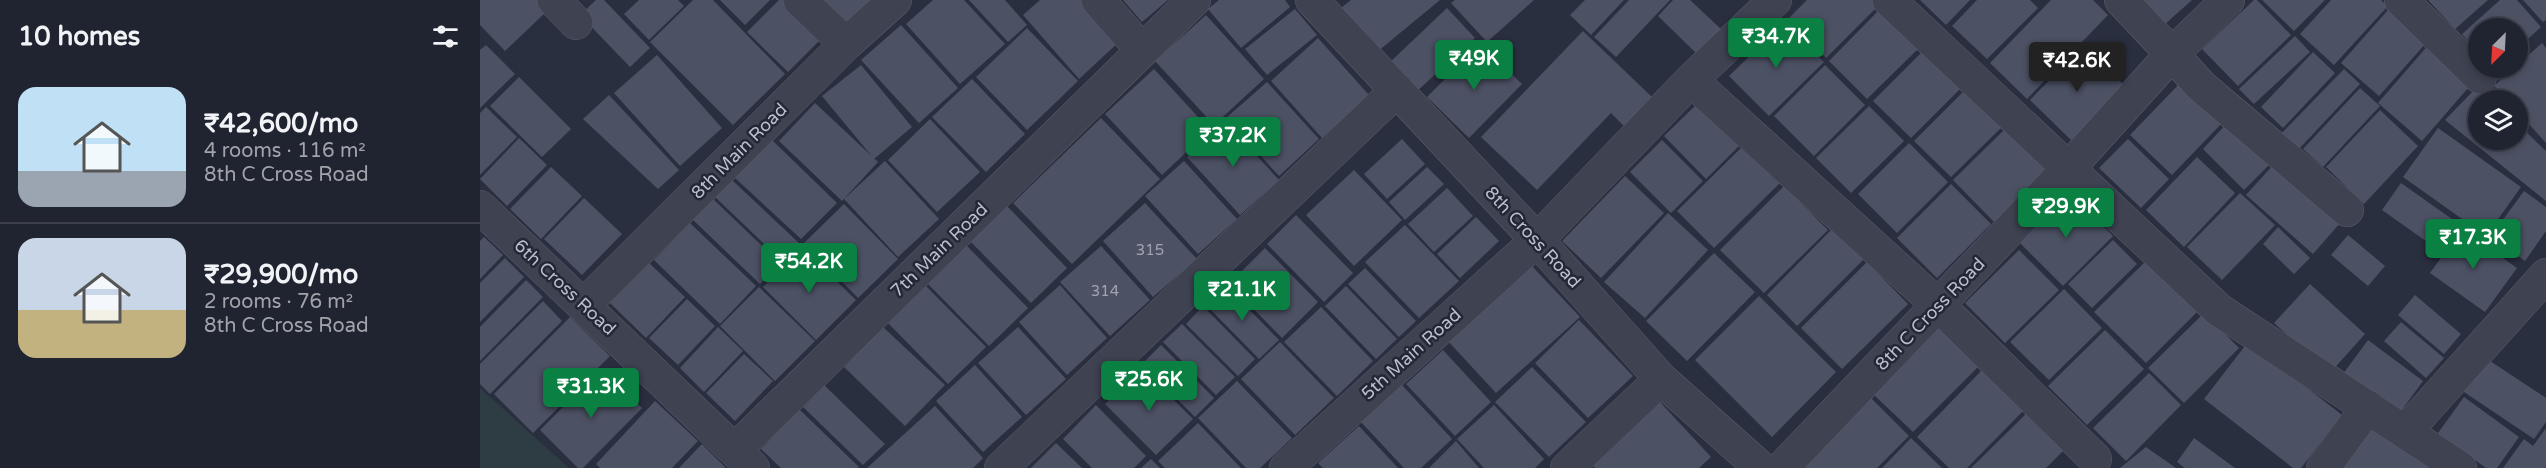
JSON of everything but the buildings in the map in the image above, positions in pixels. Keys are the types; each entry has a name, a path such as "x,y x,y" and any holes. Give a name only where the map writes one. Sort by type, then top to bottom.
{"street":[{"path":"800,0 846,44"},
{"name":"8th Main Road","path":"584,304 846,44 895,0"},
{"path":"1098,0 1142,50"},
{"name":"7th Main Road","path":"744,459 1142,50 1194,0"},
{"name":"8th Cross Road","path":"1312,0 1537,240 1661,379 1761,468"},
{"name":"5th Main Road","path":"1286,468 1537,240 1691,80 1775,0"},
{"path":"1888,0 2219,310 2460,468"},
{"path":"2121,0 2201,86 2347,210"},
{"name":"8th C Cross Road","path":"1782,468 1939,306 2172,54 2228,0"},
{"path":"2401,0 2468,65"},
{"path":"1691,80 1939,306 2095,459"},
{"path":"1001,468 1397,90"},
{"name":"6th Cross Road","path":"480,207 744,459"},
{"path":"2406,431 2546,275"},
{"path":"1567,468 1661,379"},
{"path":"2323,468 2368,407"}],"shaded area":[{"path":"480,388 569,468 480,468"}]}
